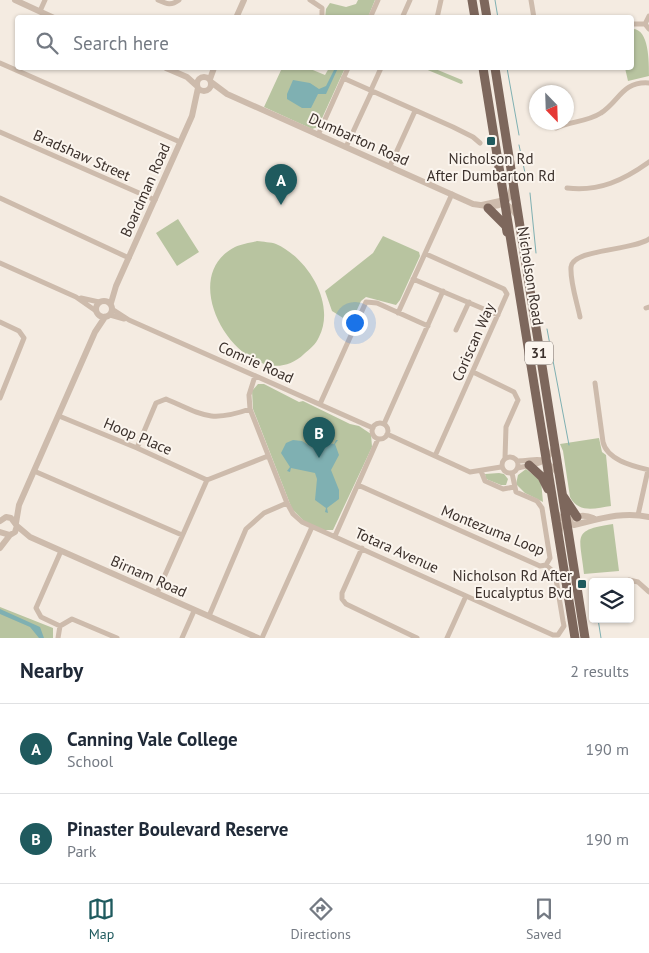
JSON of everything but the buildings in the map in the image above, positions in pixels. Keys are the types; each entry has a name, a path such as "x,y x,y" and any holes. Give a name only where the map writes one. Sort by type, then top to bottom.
{"main road":[{"path":"472,0 474,15"},
{"path":"484,0 486,15"},
{"name":"Nicholson Road","path":"484,70 575,638"},
{"name":"Nicholson Road","path":"495,70 512,186 585,638"},
{"path":"485,206 506,226 511,265 517,278"},
{"path":"529,465 542,477 554,508"},
{"path":"561,493 577,517"}],"street":[{"path":"15,0 48,15"},
{"path":"40,11 45,0"},
{"path":"158,0 173,4 179,0"},
{"path":"237,15 244,0"},
{"path":"310,0 321,7 322,15"},
{"path":"371,15 378,0"},
{"path":"403,15 410,0"},
{"path":"438,15 441,0"},
{"path":"531,0 534,15"},
{"path":"644,24 649,16"},
{"path":"634,24 644,24 649,29"},
{"path":"0,63 15,70"},
{"path":"16,70 180,142"},
{"path":"171,70 187,77 206,79"},
{"name":"Boardman Road","path":"0,548 16,524 19,506 95,332 196,104 207,90 206,79 209,70"},
{"name":"Boardman Road","path":"196,104 198,87 213,70"},
{"path":"318,135 347,70"},
{"path":"346,147 380,70"},
{"path":"187,77 198,87 207,90"},
{"path":"343,78 473,137 480,143"},
{"name":"Dumbarton Road","path":"206,79 227,94 452,194 485,206 500,201 506,203"},
{"path":"574,123 590,120 603,112 626,89 649,83"},
{"name":"Dumbarton Road","path":"207,90 227,94"},
{"path":"390,166 415,111"},
{"name":"Bradshaw Street","path":"0,132 155,200"},
{"path":"567,188 576,189 614,183 626,179 649,162"},
{"path":"512,186 506,203 518,217"},
{"path":"398,313 452,194"},
{"path":"0,198 129,258"},
{"path":"580,317 571,269 574,260 583,255 636,246 649,238"},
{"name":"Coriscan Way","path":"426,254 504,289 507,294 435,456"},
{"name":"Comrie Road","path":"0,263 76,297 107,308 129,320 373,428"},
{"path":"413,279 498,315"},
{"path":"384,424 444,291"},
{"name":"Comrie Road","path":"76,297 97,312"},
{"path":"320,404 366,302 377,303 428,326"},
{"path":"456,330 469,302"},
{"path":"97,312 107,308"},
{"name":"Boardman Road","path":"95,332 97,312 107,308"},
{"path":"0,322 19,331 24,338 2,386 0,398"},
{"path":"473,372 514,392 518,400 506,428 507,448 502,467 504,472 512,473 518,468 540,464 546,460 554,445"},
{"name":"Totara Avenue","path":"255,376 249,395 250,408 268,456 293,514 312,527 552,635 558,635 564,626 555,574 546,564"},
{"path":"595,382 603,442 606,450 614,457 648,470 638,515"},
{"path":"137,448 156,402 160,399 166,399 205,416 216,418 250,408"},
{"name":"Hoop Place","path":"59,416 137,448 207,480"},
{"path":"376,424 384,424 388,428 387,434 382,439 378,439 372,434 373,428 376,424"},
{"path":"387,434 470,472 502,467"},
{"path":"335,536 378,439"},
{"path":"507,448 518,468"},
{"path":"157,593 207,480 268,456"},
{"path":"505,458 539,458 546,460 558,474"},
{"path":"34,471 182,535"},
{"path":"481,471 485,481 504,489 514,487 512,473"},
{"name":"Montezuma Loop","path":"358,486 540,566 546,564 550,558 542,508 537,501 520,495 514,487"},
{"path":"209,616 246,529 264,513 287,503"},
{"name":"Boardman Road","path":"0,521 8,517 19,506"},
{"path":"554,508 565,521 574,525 593,518 638,515 649,517"},
{"path":"558,537 560,528 565,521 577,517 588,516 593,518"},
{"path":"8,517 16,524"},
{"name":"Birnam Road","path":"16,524 30,536 61,551 260,638"},
{"path":"260,638 312,527"},
{"path":"0,543 1,533 11,534"},
{"name":"Birnam Road","path":"11,534 30,536"},
{"path":"362,548 342,593 342,599 346,604 417,638"},
{"path":"60,626 41,617 36,608 61,551"},
{"path":"634,581 638,582 649,592"},
{"path":"447,638 466,596"},
{"path":"182,638 194,610"},
{"path":"58,638 60,626 69,620 75,620 117,638"}],"green space":[{"path":"358,0 375,0 369,15 325,15 326,9 330,3 346,7 356,4"},
{"path":"634,29 638,30 645,39 649,76 628,81 625,70 634,70"},
{"path":"281,70 313,70 325,75 328,70 344,70 318,127 312,129 264,107"},
{"path":"428,70 438,70 462,80 463,83 461,84"},
{"path":"178,219 199,252 177,266 156,233"},
{"path":"383,236 419,252 420,256 396,305 366,297 361,301 351,323 332,311 325,291 373,253"},
{"path":"257,241 276,244 299,260 316,283 324,311 323,324 318,340 304,354 283,365 262,363 242,351 225,332 214,309 210,285 217,263 235,247"},
{"path":"258,384 264,384 299,402 303,401 350,424 359,426 371,434 372,447 333,530 324,530 305,522 292,509 253,409 252,391"},
{"path":"599,438 602,452 606,455 611,506 588,509 578,506 570,497 563,451 560,444"},
{"path":"526,469 541,481 543,502 525,493 516,484 518,475"},
{"path":"485,474 504,474 508,479 506,485 486,479"},
{"path":"613,524 619,571 584,574 581,537 584,532 590,529"},
{"path":"0,607 53,628 53,638 0,638"}],"water":[{"path":"334,70 337,70 326,94 318,94 311,108 302,108 287,99 287,94 293,80 310,83 319,89 326,86"},
{"path":"293,440 302,441 313,448 329,443 334,444 338,440 335,444 339,455 331,470 339,490 339,499 327,508 328,513 325,512 326,508 315,500 317,479 315,473 291,468 290,472 287,471 290,467 281,453 286,443"},
{"path":"0,609 40,627 44,638 39,638 30,627 0,614"}],"waterway":[{"path":"495,0 498,15"},
{"path":"507,70 519,135"},
{"path":"519,145 527,182"},
{"path":"530,193 536,253"},
{"path":"547,329 569,445"},
{"path":"599,623 601,638"}],"place":[{"name":"Nicholson Rd After Dumbarton Rd","path":"491,141"},
{"name":"Canning Vale College","path":"281,205"},
{"name":"Pinaster Boulevard Reserve","path":"319,458"},
{"name":"Nicholson Rd After Eucalyptus Bvd","path":"582,584"}]}
